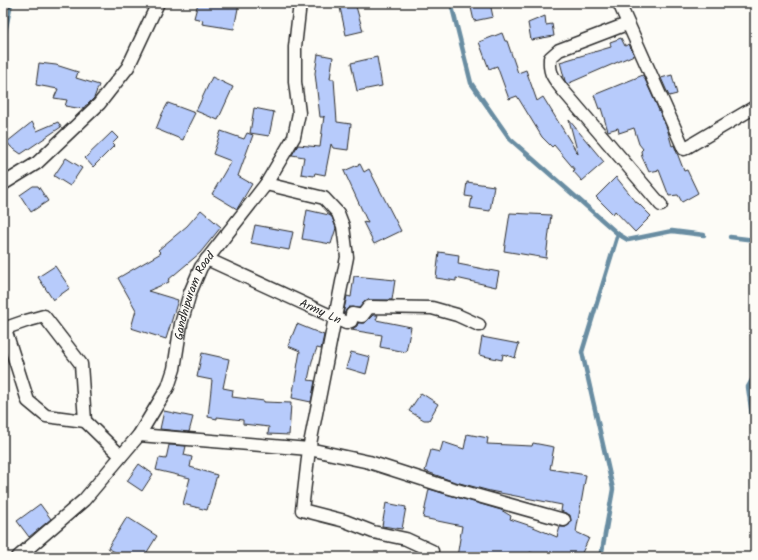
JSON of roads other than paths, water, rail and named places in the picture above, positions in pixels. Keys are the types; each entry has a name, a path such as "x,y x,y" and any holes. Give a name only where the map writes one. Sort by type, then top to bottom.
{"street":[{"path":"3,184 37,163 100,104 128,67 158,3"},
{"name":"Gandhipuram Road","path":"18,557 84,500 138,435 168,387 174,369 181,324 190,293 201,267 266,184 294,138 299,113 295,82 295,47 300,3"},
{"path":"619,3 627,24 684,149 755,107"},
{"path":"627,24 559,50 550,58 549,69 553,78 562,89 661,205"},
{"path":"266,184 324,198 338,213 343,226 347,257 309,449 302,510 345,521 373,532 406,539 432,551"},
{"name":"Army Ln","path":"207,259 336,317 346,323 351,320 352,314 362,316 370,307 432,308 457,315 479,325"},
{"path":"85,421 82,364 44,316 4,329 28,401 46,416 85,421 121,456"},
{"path":"138,435 309,449 369,462 450,488 564,520"}],"waterway":[{"path":"3,42 11,3"},
{"path":"451,3 471,83 510,139 618,234 628,240 672,231 704,235"},
{"path":"601,557 613,489 582,352 618,234"},
{"path":"730,237 755,240"},
{"path":"755,375 748,387 755,436"}]}
